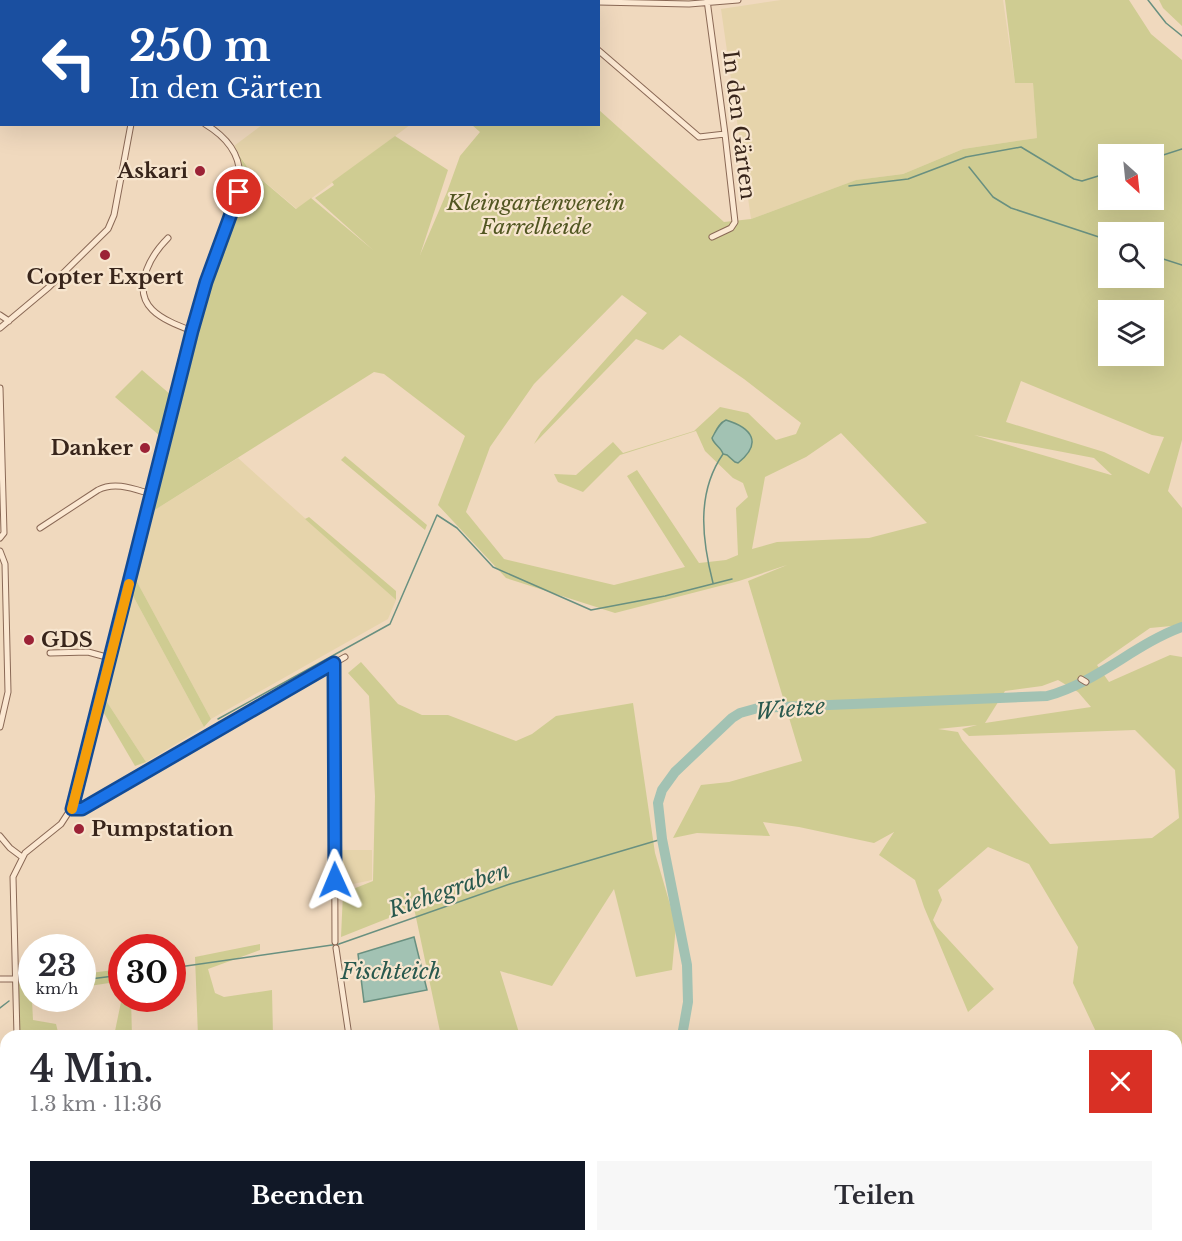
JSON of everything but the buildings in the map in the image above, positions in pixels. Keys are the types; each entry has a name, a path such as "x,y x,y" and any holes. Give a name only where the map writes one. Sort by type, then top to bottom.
{"street":[{"path":"600,2 738,0"},
{"name":"In den Gärten","path":"707,2 735,222 730,228 712,237"},
{"path":"600,52 699,137 725,134"},
{"path":"0,328 49,287 108,229 114,214 131,126"},
{"path":"17,1030 13,877 22,857 33,845 61,824 72,809 192,331 206,282 241,183 239,165 231,148 208,126"},
{"path":"168,238 159,247 148,266 142,284 142,295 147,303 168,321 192,331"},
{"path":"0,315 9,321"},
{"path":"0,388 4,532 0,538"},
{"path":"39,528 107,486 116,485 152,494"},
{"path":"0,551 6,564 8,692 0,727"},
{"path":"50,653 88,652 110,658"},
{"path":"72,809 82,809 345,657"},
{"path":"334,663 335,945 349,1030"},
{"path":"0,836 22,857"},
{"path":"0,979 14,979"}],"shaded area":[{"path":"781,0 1003,0 1015,83 1033,83 1037,138 963,149 903,174 856,180 751,219 721,9"},
{"path":"261,126 409,126 297,209 248,168 234,146"},
{"path":"238,458 396,600 388,619 211,719 136,580 150,513"},
{"path":"132,594 204,727 146,762 105,699"},
{"path":"336,850 372,850 372,880 353,884 335,883"}],"green space":[{"name":"Kleingartenverein Farrelheide","path":"1005,0 1129,0 1151,34 1182,60 1182,440 1168,491 1182,508 1182,625 1150,628 1097,665 1109,682 1170,655 1182,657 1182,1030 1095,1030 1073,983 1078,947 1029,864 988,847 938,890 942,900 933,920 994,989 968,1012 915,880 879,855 894,832 874,843 763,822 770,836 697,833 673,838 701,785 729,782 802,761 748,581 787,565 739,581 615,613 506,578 438,505 465,436 384,374 374,372 150,513 193,338 242,197 244,173 239,155 248,168 296,209 311,198 373,250 315,198 334,185 332,182 395,136 448,170 420,255 460,156 480,132 473,126 600,126 600,111 724,222 751,219 856,180 903,174 963,149 1037,138 1033,83 1015,83","holes":["622,295 647,313 541,432 534,444 636,339 663,350 680,335 744,379 801,423 796,434 776,440 748,413 720,407 694,431 623,453 613,442 576,475 554,474 558,482 583,492 620,455 696,431 705,451 733,478 743,483 748,497 736,508 738,555 726,560 699,563 637,470 627,476 685,567 614,585 504,559 466,512 490,447 534,384","1021,381 1152,435 1164,437 1149,474 1104,452 1006,422","841,433 927,523 869,538 777,542 752,549 765,477 806,457","974,435 1094,458 1112,475 1111,475","1058,680 1078,692 1091,707 985,723 1005,691 1042,686","977,725 962,729 969,736 1135,730 1175,770 1179,818 1152,838 1050,844 962,740 958,732 938,729"]},
{"path":"1159,0 1182,0 1182,26 1163,8"},
{"path":"142,370 171,395 160,436 115,397"},
{"path":"345,456 427,525 425,530 341,460"},
{"path":"309,517 396,591 396,600 305,519"},
{"path":"136,580 211,719 204,727 132,594"},
{"path":"361,662 398,704 422,715 448,715 516,741 532,734 556,716 633,703 655,853 676,925 672,970 636,977 614,889 552,986 500,971 518,1030 440,1030 414,908 341,937 343,893 373,881 375,796 369,696 348,673"},
{"path":"105,699 146,762 135,766 101,708"},
{"path":"260,944 260,950 208,969 215,993 224,997 272,990 273,1030 198,1030 195,957"},
{"path":"108,971 108,983 96,985 96,972"},
{"path":"14,979 18,979 18,1012 33,1012 33,1020 56,1024 58,1030 16,1030"},
{"path":"119,1012 131,1012 132,1030 115,1030"}],"water":[{"path":"726,420 742,427 751,437 750,449 738,463 723,454 712,438"},
{"name":"Fischteich","path":"414,937 427,990 364,1002 358,954"}],"waterway":[{"path":"1148,0 1166,23 1182,36"},
{"path":"849,186 908,179 966,157 1021,147 1074,179 1082,181 1098,176"},
{"path":"1164,155 1182,149"},
{"path":"969,167 993,197 1011,208 1098,237"},
{"path":"1164,259 1182,265"},
{"path":"713,583 704,534 705,501 714,469 723,454"},
{"path":"218,719 390,624 437,515 457,528 493,567 591,610 665,596 732,579"},
{"name":"Wietze","path":"683,1030 688,1002 687,965 662,839 658,803 662,790 675,772 732,718 758,708 1047,696 1082,682 1148,643 1182,627"},
{"name":"Riehegraben","path":"186,966 339,944 510,884 662,839"},
{"name":"Riehegraben","path":"96,978 108,977"},
{"name":"Riehegraben","path":"0,1008 9,1001"}],"slow traffic":[{"path":"72,809 129,584"}],"place":[{"name":"Askari","path":"200,171"},
{"name":"Copter Expert","path":"105,255"},
{"name":"Danker","path":"145,448"},
{"name":"GDS","path":"29,640"},
{"name":"Pumpstation","path":"79,829"}],"route":[{"path":"239,192 206,282 192,331 72,809 82,809 334,663 335,880"}]}
